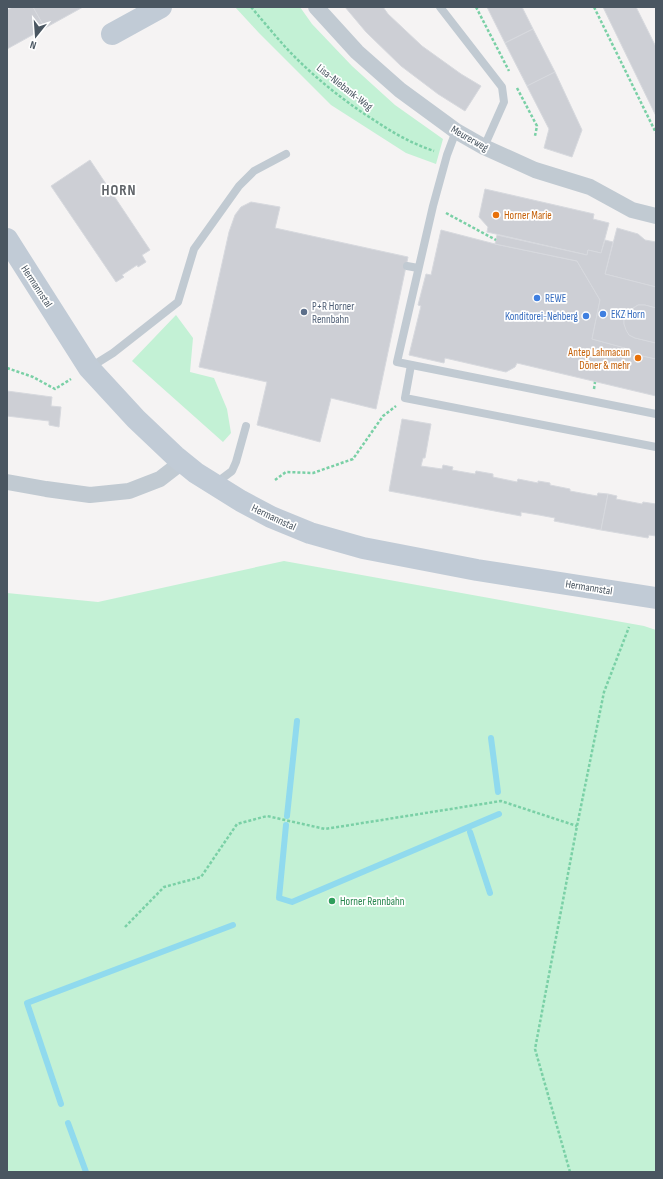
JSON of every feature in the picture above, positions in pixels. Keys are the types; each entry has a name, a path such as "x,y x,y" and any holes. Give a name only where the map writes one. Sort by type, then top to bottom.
{"street":[{"path":"112,34 161,7"},
{"name":"Meurerweg","path":"316,7 357,52 394,85 456,131 484,147 535,170 590,187 632,210 656,216"},
{"name":"Hermannstal","path":"7,239 89,368 136,419 182,462 241,501 271,517 310,533 363,548 485,571 656,598"},
{"path":"7,482 90,495 129,491 160,479 182,462"}],"lane":[{"path":"440,7 502,87 504,102 484,147"},
{"path":"456,131 447,155 433,206 396,362 656,414"},
{"path":"89,368 113,353 178,302 194,249 239,186 254,172 286,154"},
{"path":"407,266 418,268"},
{"path":"411,365 405,398 656,447"},
{"path":"214,484 232,471 246,426"}],"path":[{"name":"Lisa-Niebank-Weg","path":"251,7 290,51 321,81 357,109 412,142 447,155"},
{"path":"594,7 656,133"},
{"path":"433,206 496,240"},
{"path":"7,368 33,377 55,388 89,368"},
{"path":"274,480 286,472 313,473 353,459 383,416 405,398"},
{"path":"570,1172 535,1049 604,692 629,627"},
{"path":"125,927 164,887 201,876 236,824 267,816 325,829 501,801 577,826"}],"green space":[{"path":"235,7 300,7 312,24 352,66 395,105 443,139 436,164 406,153 331,105"},
{"path":"176,315 193,338 190,372 214,378 227,409 231,433 223,442 132,361"},
{"name":"Horner Rennbahn","path":"284,561 644,626 656,630 656,1172 7,1172 7,593 98,602"}],"building":[{"path":"13,7 33,7 45,28 7,49 7,10"},
{"path":"33,7 83,7 45,28"},
{"path":"345,7 383,7 388,14 422,46 461,74 481,86 465,111 438,94 401,66 366,32"},
{"path":"487,7 522,7 533,29 505,43"},
{"path":"603,7 636,7 656,47 656,116"},
{"path":"533,29 555,72 527,86 505,43"},
{"path":"555,72 582,130 572,157 544,148 549,129 527,86"},
{"path":"90,160 150,250 142,255 146,262 138,267 137,265 122,275 124,277 116,282 51,186"},
{"path":"485,189 594,214 593,219 609,223 601,253 588,250 587,255 487,232 488,227 479,217"},
{"name":"P+R Horner Rennbahn","path":"251,202 280,207 275,228 408,257 376,409 331,398 320,442 257,425 267,382 199,367 229,232 235,215 241,207"},
{"path":"617,228 638,234 645,240 656,242 656,287 605,274"},
{"path":"441,230 495,244 577,261 600,300 592,339 625,348 625,352 656,359 656,396 517,363 515,367 506,372 445,358 444,363 409,355 421,306 418,305 426,274 431,275"},
{"path":"497,235 587,255 588,250 601,253 605,240 613,242 605,274 656,287 656,308 638,305 624,317 624,324 629,335 656,343 656,359 625,352 625,348 592,339 600,300 577,261 495,244"},
{"path":"638,305 656,308 656,343 635,338 629,335 626,330 624,317"},
{"path":"7,391 52,397 51,406 61,407 59,427 49,425 49,421 7,416"},
{"path":"402,419 431,424 425,458 423,458 421,466 442,469 443,465 453,467 452,470 475,474 476,471 493,474 493,477 517,482 518,479 538,483 538,481 570,489 570,491 597,496 598,493 608,494 601,530 554,521 555,518 539,515 521,512 521,516 389,491"},
{"path":"608,494 617,496 616,499 642,504 643,502 656,504 656,536 649,535 648,538 601,530"}],"waterway":[{"path":"287,816 297,721"},
{"path":"491,738 498,792"},
{"path":"286,825 279,898 292,902 499,814"},
{"path":"470,832 490,893"},
{"path":"61,1104 27,1003 233,925"},
{"path":"68,1123 86,1172"}],"place":[{"name":"Horner Marie","path":"496,215"},
{"name":"REWE","path":"537,298"},
{"name":"P+R Horner Rennbahn","path":"304,312"},
{"name":"EKZ Horn","path":"603,314"},
{"name":"Konditorei-Nehberg","path":"586,316"},
{"name":"Antep Lahmacun Döner & mehr","path":"638,358"},
{"name":"Horner Rennbahn","path":"332,901"}],"district":[{"name":"HORN","path":"119,190"}]}
